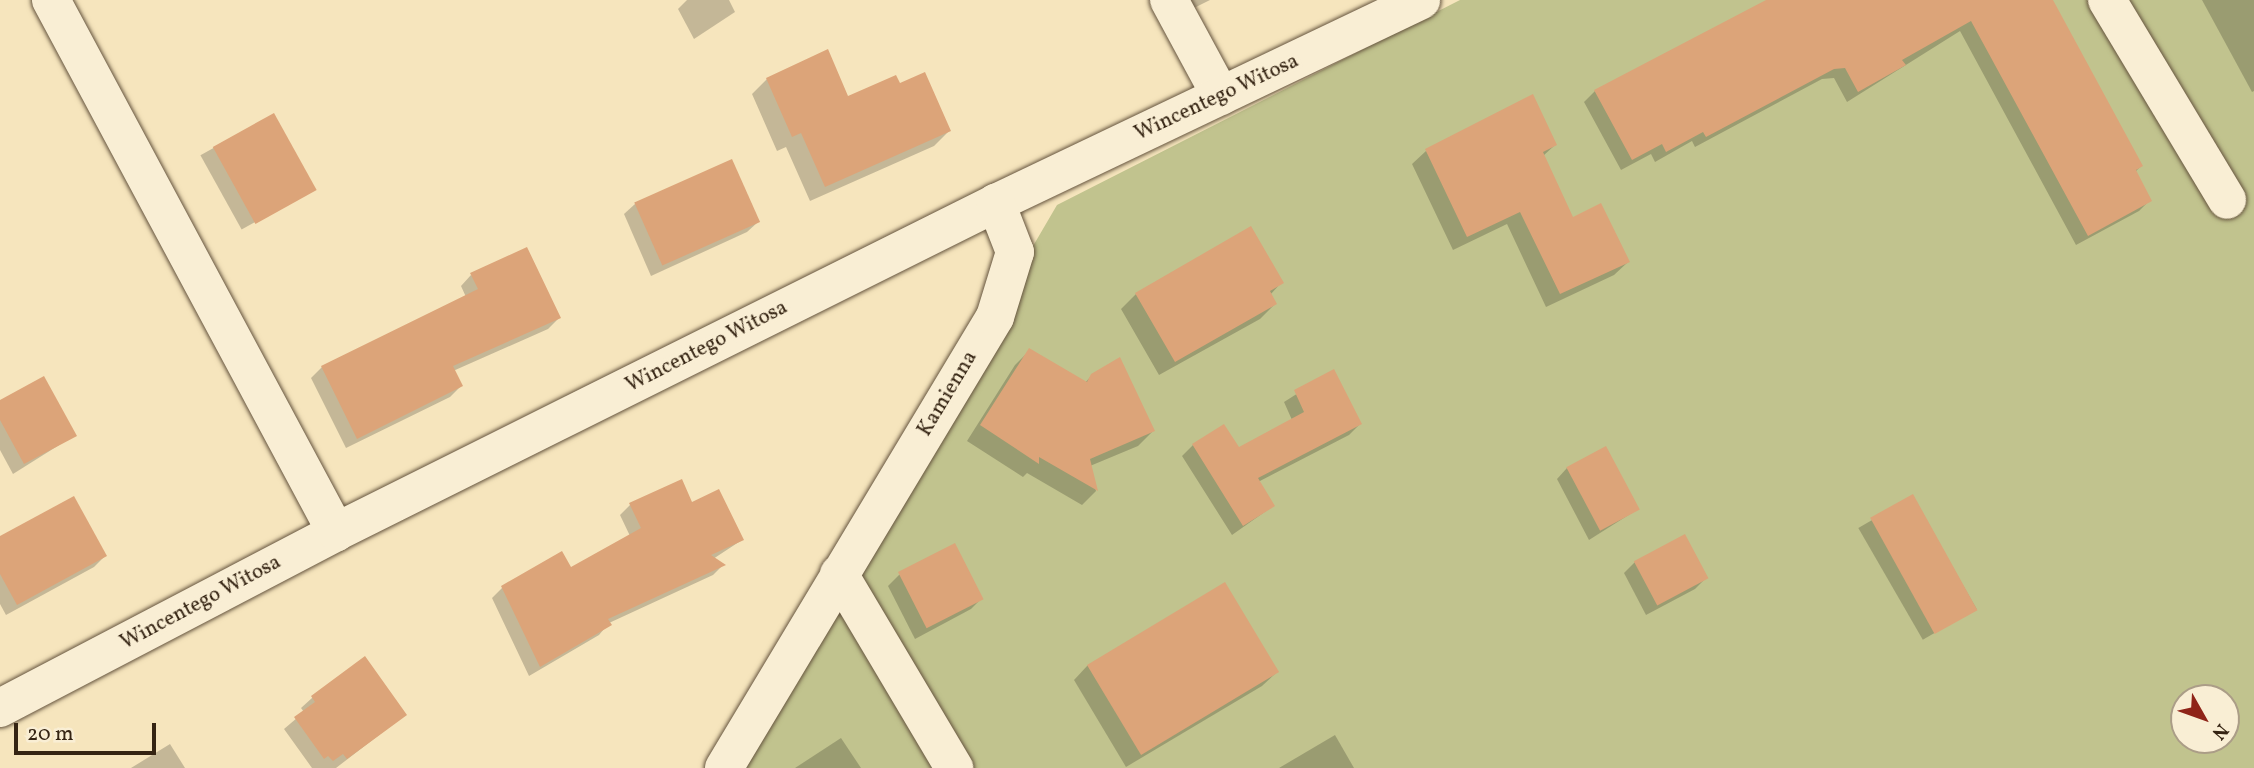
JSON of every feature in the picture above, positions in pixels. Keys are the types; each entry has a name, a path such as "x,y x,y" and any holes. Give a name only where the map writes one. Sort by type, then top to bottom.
{"street":[{"path":"51,0 336,532"},
{"path":"1169,0 1221,96"},
{"name":"Wincentego Witosa","path":"0,708 336,532 996,203 1421,0"},
{"path":"2107,0 2227,200"},
{"name":"Kamienna","path":"724,768 995,317 1015,252 996,203"},
{"path":"839,573 954,768"}],"green space":[{"path":"1460,0 2254,0 2254,768 728,768 1057,205"}],"building":[{"path":"1766,0 2053,0 2143,166 2136,170 2152,201 2088,236 1971,21 1902,60 1906,65 1858,92 1845,68 1834,69 1706,137 1703,132 1666,152 1662,144 1632,160 1594,90"},
{"path":"828,49 848,96 896,75 900,83 925,72 951,131 825,187 801,133 792,137 766,78"},
{"path":"1533,94 1557,145 1543,152 1573,217 1601,203 1630,262 1560,294 1520,212 1467,237 1425,149"},
{"path":"274,113 317,190 255,224 213,147"},
{"path":"732,159 760,222 662,266 634,203"},
{"path":"1251,226 1284,283 1270,291 1277,304 1175,362 1135,293"},
{"path":"527,247 561,318 453,366 463,386 357,439 321,366 478,289 470,273"},
{"path":"1029,348 1087,382 1091,374 1120,357 1155,431 1090,459 1098,491 1039,457 1039,464 980,425"},
{"path":"1334,369 1362,424 1258,478 1275,506 1243,526 1192,444 1224,424 1239,447 1304,412 1294,390"},
{"path":"44,376 77,436 24,464 0,420 0,400"},
{"path":"1606,446 1640,510 1600,531 1566,467"},
{"path":"682,479 692,502 719,489 744,540 711,555 726,565 608,619 612,625 540,667 501,586 562,551 571,567 641,528 629,503"},
{"path":"1913,494 1977,610 1935,634 1870,518"},
{"path":"74,496 107,556 17,605 0,574 0,536"},
{"path":"1685,534 1708,578 1657,605 1634,561"},
{"path":"955,543 984,599 927,628 898,572"},
{"path":"1225,582 1279,672 1141,755 1087,665"},
{"path":"365,656 407,715 347,759 343,754 333,761 328,756 324,759 294,717 315,702 311,696"}]}
